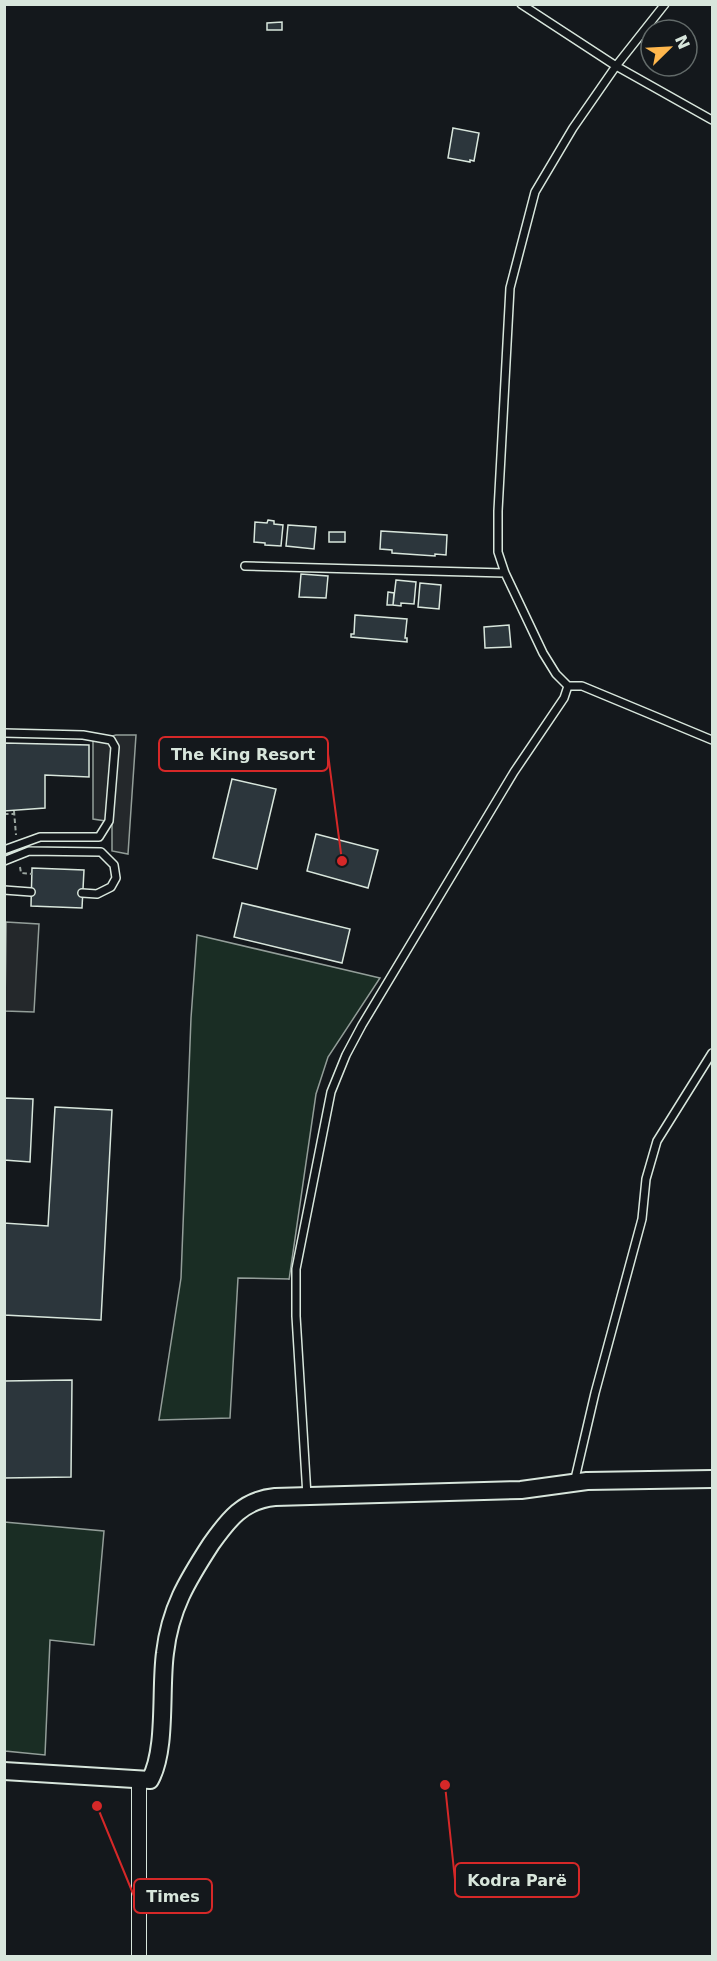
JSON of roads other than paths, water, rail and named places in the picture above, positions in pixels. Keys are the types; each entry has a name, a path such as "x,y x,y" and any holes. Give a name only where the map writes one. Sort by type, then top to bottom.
{"street":[{"path":"4,1771 150,1780 158,1760 164,1654 174,1608 190,1576 222,1528 244,1506 265,1497 521,1490 574,1483 712,1479"},
{"path":"139,1956 140,1780"}],"lane":[{"path":"521,4 616,66 712,120"},
{"path":"665,4 616,66 573,128 535,192 510,288 498,511 498,552 505,573 543,653 556,674 568,686 582,686 712,740"},
{"path":"245,566 505,573"},
{"path":"307,1496 296,1316 296,1269 331,1092 346,1055 362,1025 514,772 564,698 568,686"},
{"path":"4,733 83,735 111,740 114,747 109,821 99,837 40,837 4,850"},
{"path":"4,861 29,851 100,852 114,865 116,878 111,887 97,894 82,893"},
{"path":"4,890 31,892"},
{"path":"574,1483 595,1393 642,1219 646,1179 657,1141 712,1053"}],"place":[{"name":"The King Resort","path":"342,861"},
{"name":"Kodra Parë","path":"445,1785"},
{"name":"Times","path":"97,1806"}]}
